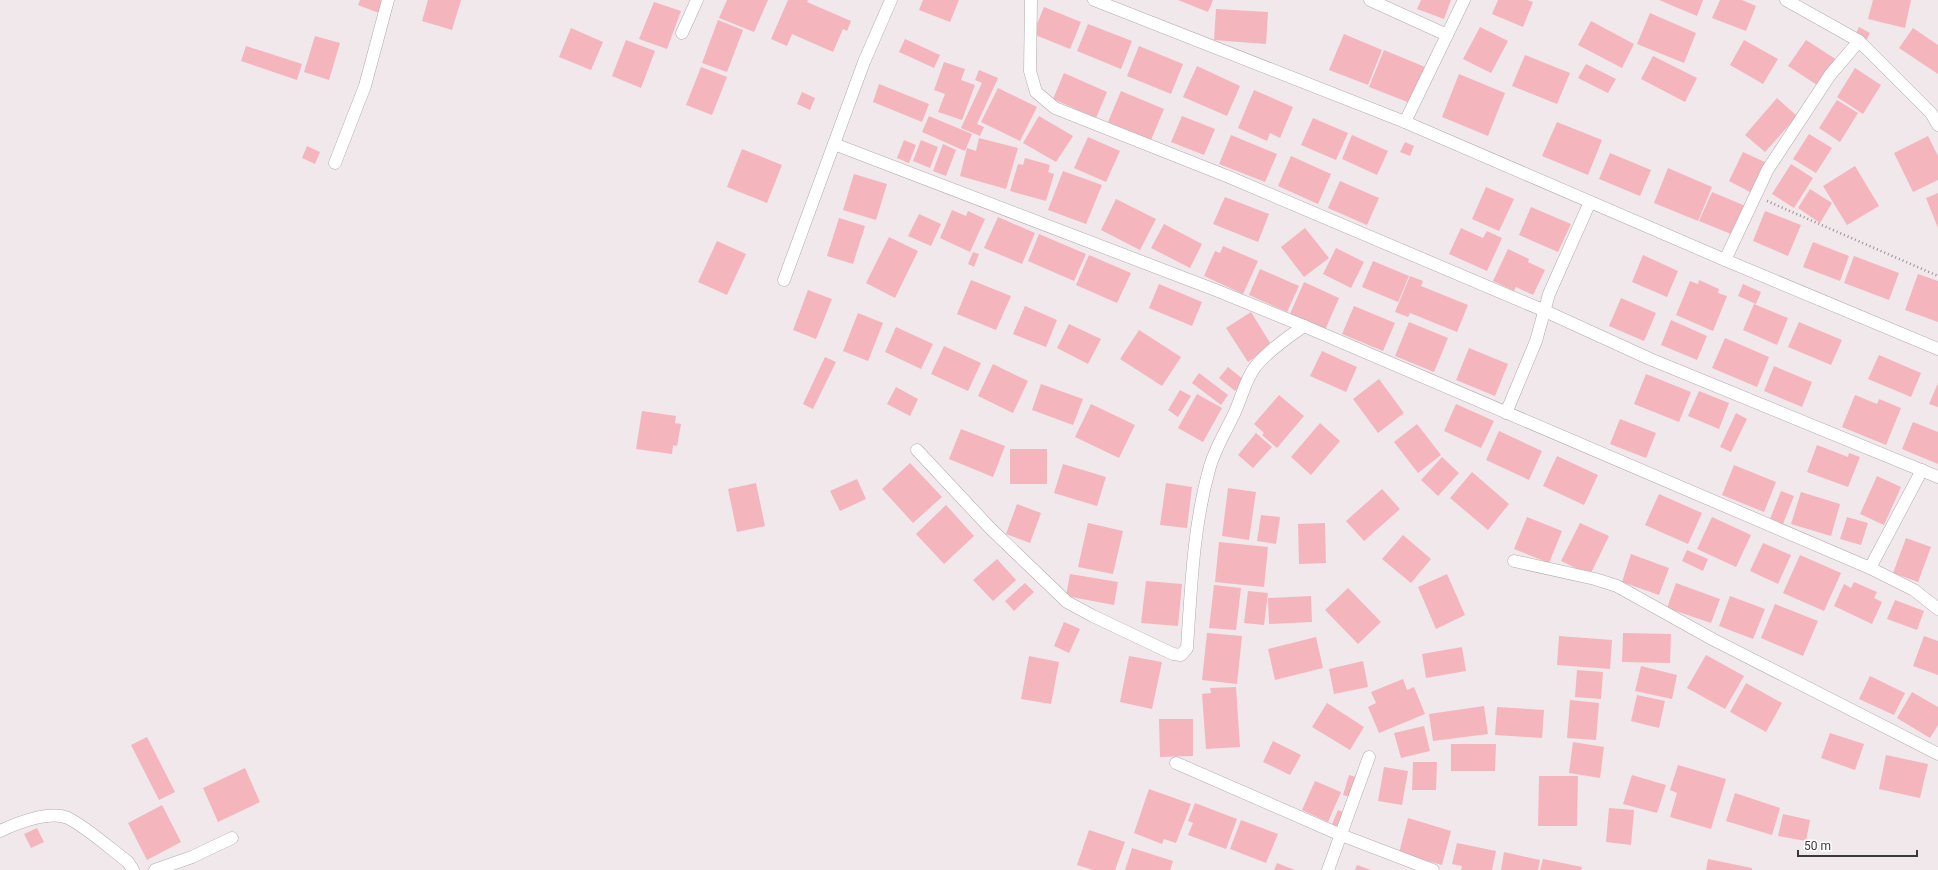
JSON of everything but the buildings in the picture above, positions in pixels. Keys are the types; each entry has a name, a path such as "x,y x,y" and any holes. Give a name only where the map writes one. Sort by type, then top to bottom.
{"street":[{"path":"335,162 365,86 388,0"},
{"path":"682,33 697,0"},
{"path":"784,280 864,62 891,0"},
{"path":"1031,0 1030,71 1036,92 1055,108 1229,177 1545,311 1650,359 1938,477"},
{"path":"1370,0 1447,35"},
{"path":"1405,122 1464,0"},
{"path":"1786,0 1859,41 1910,90 1931,113 1938,125"},
{"path":"1098,1 1405,122 1725,260 1938,349"},
{"path":"1725,260 1768,169 1809,104 1830,75 1859,41"},
{"path":"834,144 1218,291 1304,326 1870,568 1914,590 1938,608"},
{"path":"1506,412 1536,341 1553,283 1590,202"},
{"path":"917,450 990,528 1067,602 1173,654 1181,655 1187,648 1197,534 1209,469 1218,444 1234,414 1255,367 1280,343 1304,326"},
{"path":"1870,568 1922,470"},
{"path":"1514,561 1595,579 1617,586 1714,640 1938,754"},
{"path":"1328,870 1370,757"},
{"path":"1176,763 1341,835 1433,870"},
{"path":"0,830 16,823 42,816 67,818 122,858 133,870"},
{"path":"155,870 192,857 232,838"}],"path":[{"path":"1755,196 1938,276"}]}
